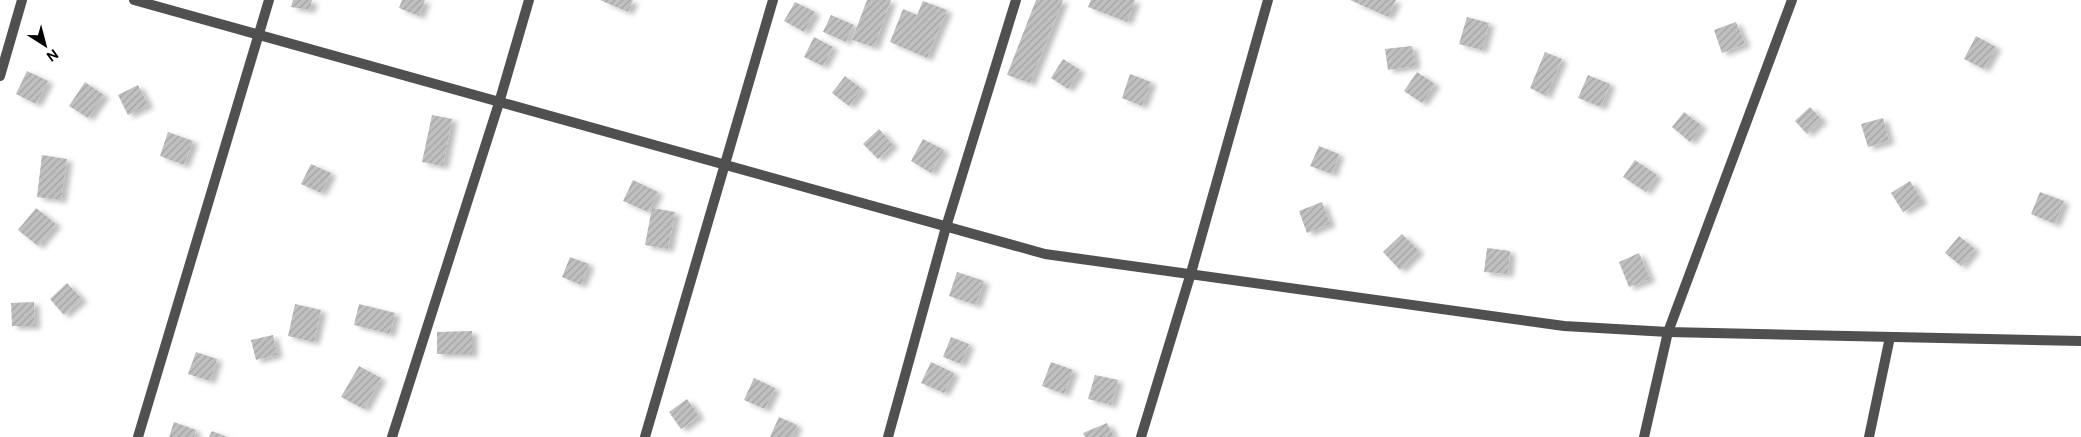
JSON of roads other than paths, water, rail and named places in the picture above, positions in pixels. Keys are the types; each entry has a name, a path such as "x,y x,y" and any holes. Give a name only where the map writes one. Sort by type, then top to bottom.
{"street":[{"path":"0,76 22,0"},
{"path":"134,0 1045,254 1564,326 1668,332 2081,341"},
{"path":"138,437 269,0"},
{"path":"392,437 499,103 529,0"},
{"path":"645,437 773,0"},
{"path":"888,437 946,227 1016,0"},
{"path":"1141,437 1191,273 1268,0"},
{"path":"1644,437 1668,332 1792,0"},
{"path":"1869,437 1890,337"}]}
